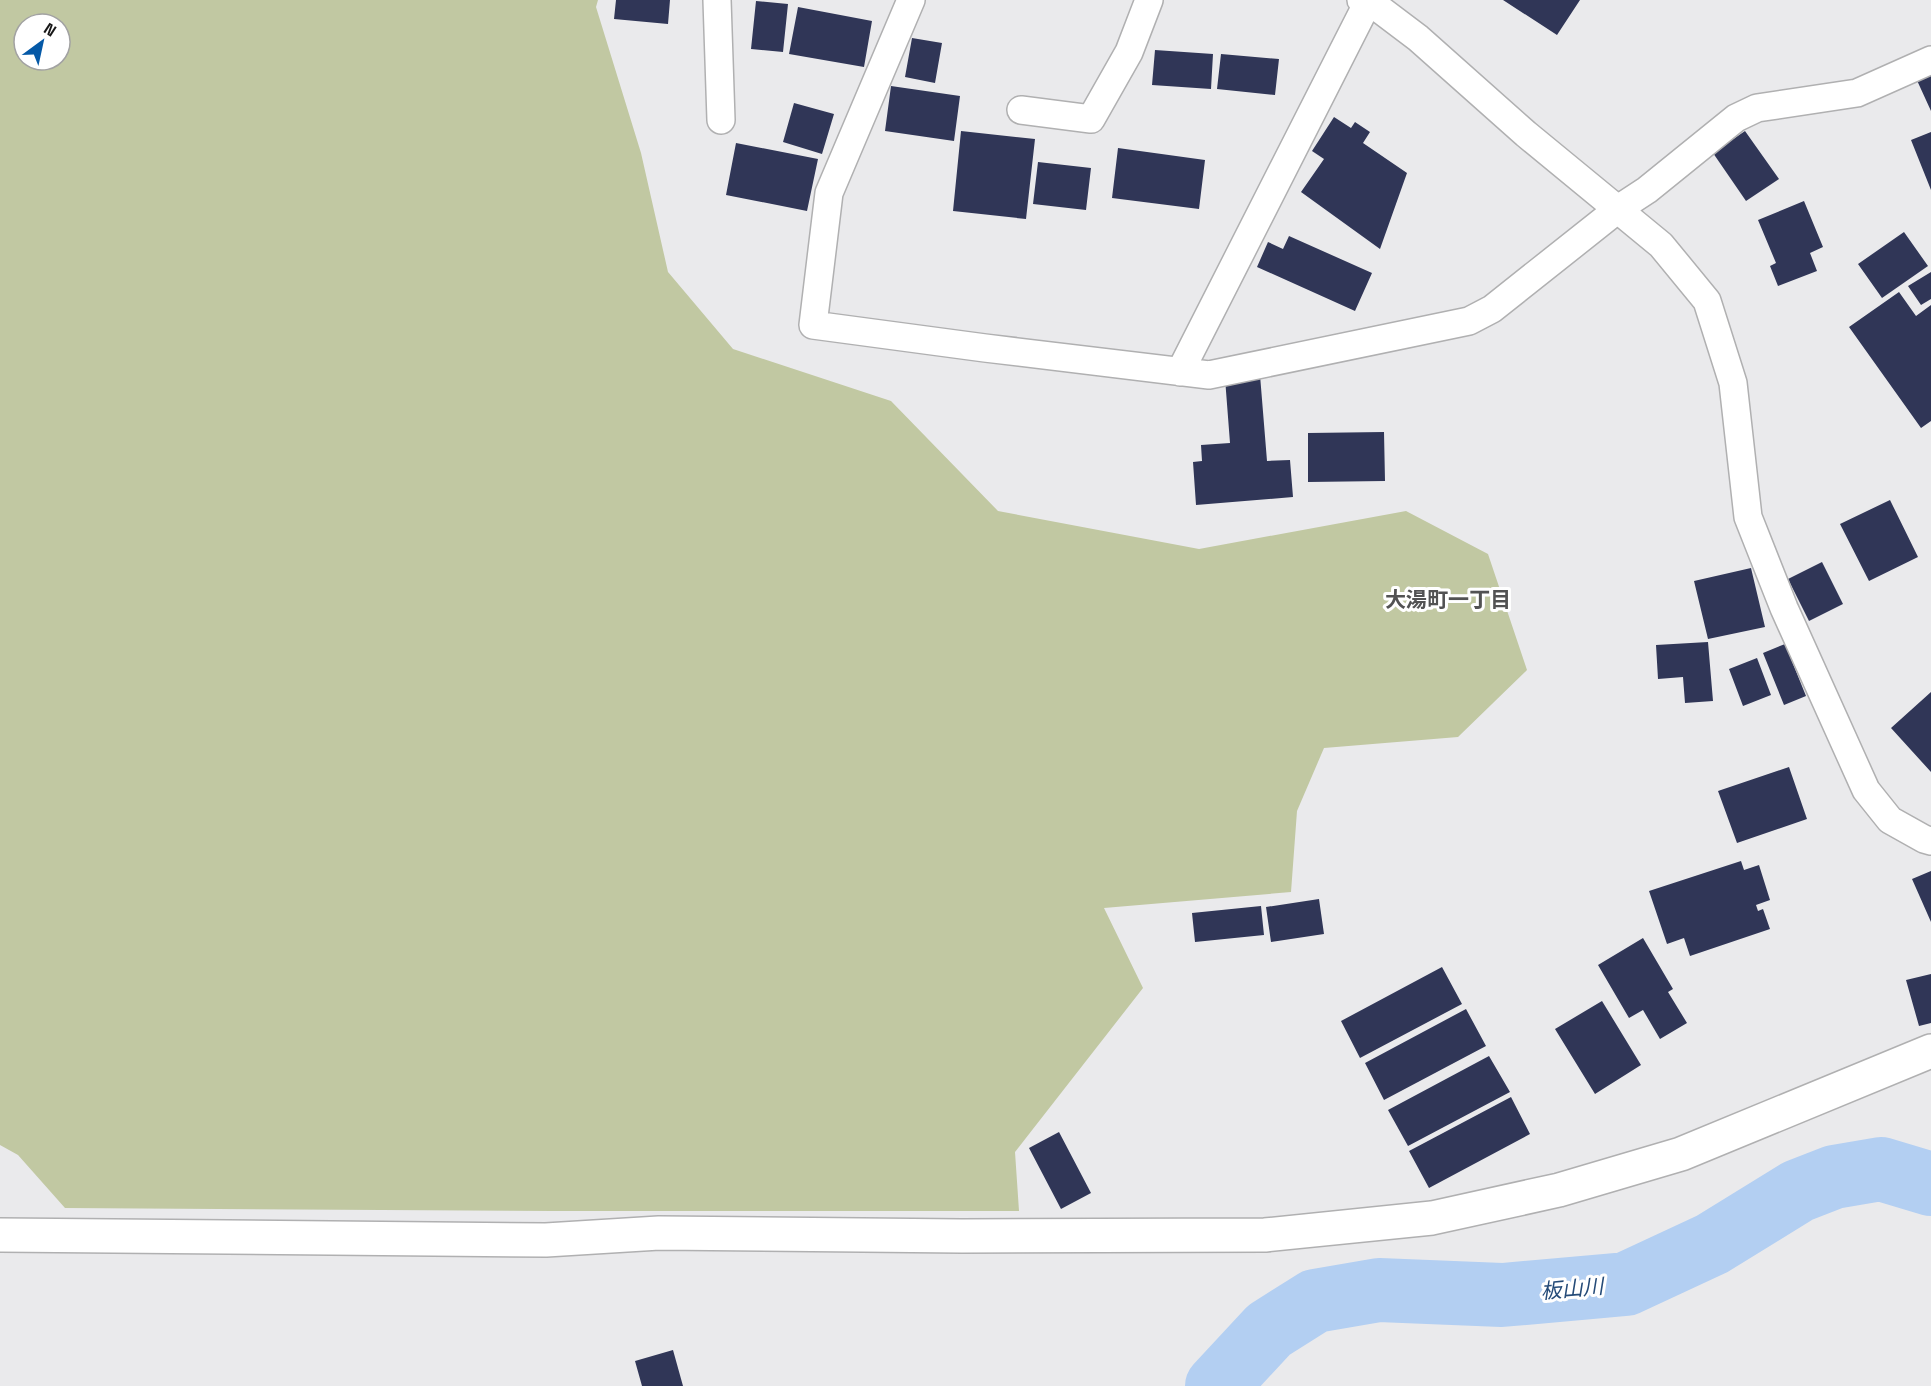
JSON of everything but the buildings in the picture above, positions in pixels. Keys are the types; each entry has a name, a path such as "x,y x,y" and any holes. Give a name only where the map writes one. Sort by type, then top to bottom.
{"street":[{"path":"717,0 721,120"},
{"path":"911,0 830,193 813,325 1209,375 1469,321 1492,309 1618,209 1647,190 1736,118 1757,108 1857,93 1931,60"},
{"path":"1021,110 1091,119 1129,52 1149,0"},
{"path":"1361,0 1369,0 1418,39 1526,134 1661,245 1707,301 1733,383 1748,518 1784,608 1866,790 1890,820 1931,841"},
{"path":"1180,372 1369,0"},
{"path":"0,1235 546,1240 659,1233 950,1236 1265,1235 1432,1218 1559,1190 1681,1154 1931,1051"}],"green space":[{"path":"0,0 598,0 596,7 641,153 668,272 733,349 891,401 998,511 1199,549 1406,511 1488,554 1527,670 1458,737 1324,748 1297,811 1291,892 1104,908 1143,988 1015,1152 1019,1211 65,1208 18,1155 0,1145"}],"waterway":[{"name":"板山川","path":"1217,1386 1269,1330 1315,1301 1379,1290 1502,1295 1626,1284 1712,1244 1798,1191 1834,1177 1881,1169 1931,1184"}],"district":[{"name":"大湯町一丁目","path":"1448,600"}]}
